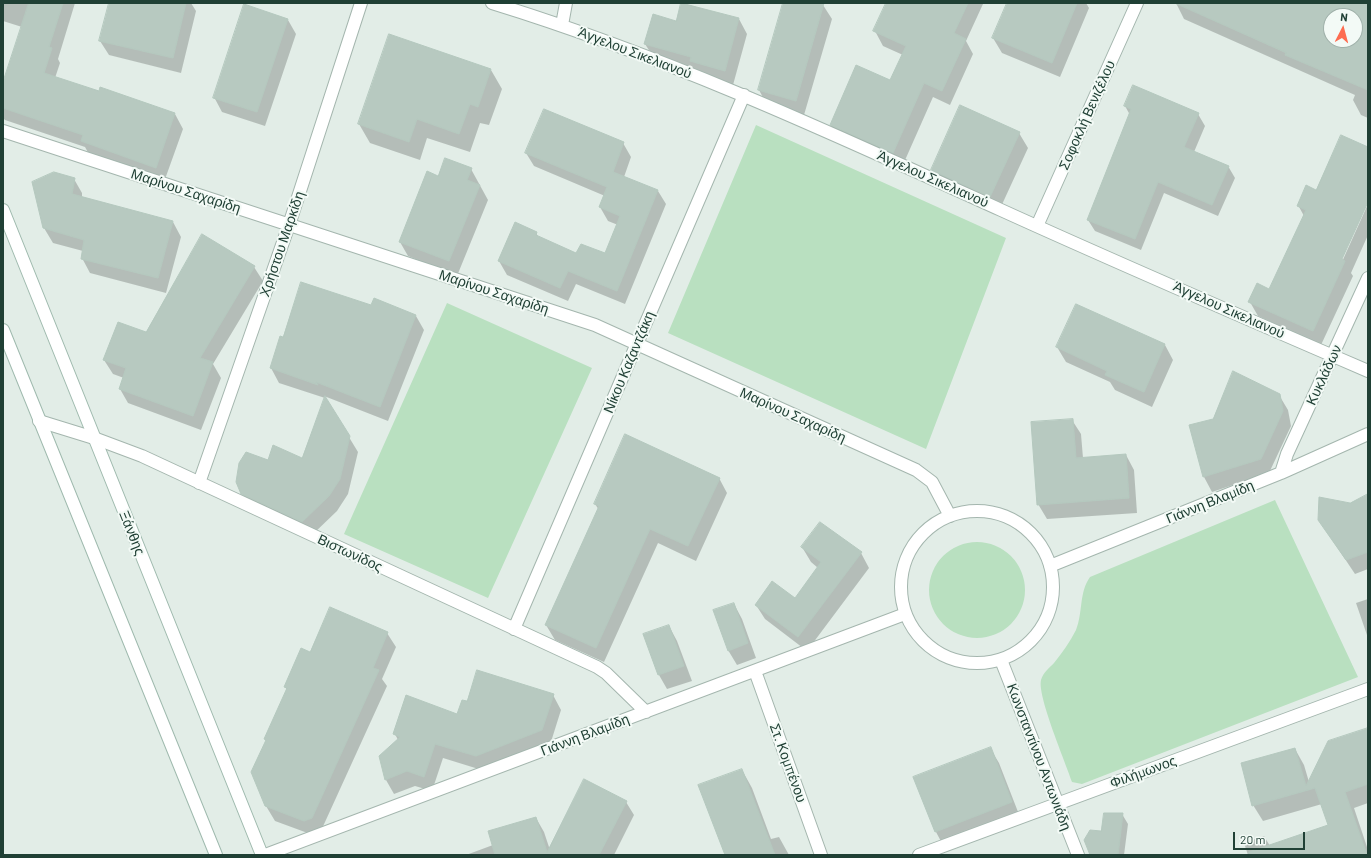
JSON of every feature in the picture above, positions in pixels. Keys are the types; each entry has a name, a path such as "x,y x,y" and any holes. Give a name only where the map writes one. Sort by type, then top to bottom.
{"street":[{"name":"Χρήστου Μαρκίδη","path":"199,483 289,225 361,3"},
{"name":"Άγγελου Σικελιανού","path":"492,3 562,25 744,95 1037,226 1368,371"},
{"path":"562,25 566,3"},
{"name":"Σοφοκλή Βενιζέλου","path":"1037,226 1137,3"},
{"name":"Νίκου Καζαντζάκη","path":"514,629 744,95"},
{"name":"Μαρίνου Σαχαρίδη","path":"3,131 581,320 921,473 932,482 950,516"},
{"name":"Ξάνθης","path":"3,210 263,855"},
{"name":"Κυκλάδων","path":"1281,473 1287,454 1368,278"},
{"path":"3,330 216,855"},
{"name":"Βιστωνίδος","path":"39,421 94,438 142,456 597,668 606,673 646,712"},
{"name":"Γιάννη Βλαμίδη","path":"1050,566 1281,473 1368,434"},
{"path":"983,511 1003,515 1015,521 1036,538 1044,549 1050,566 1053,578 1053,596 1049,613 1042,628 1031,642 1017,652 1001,660 987,663 972,663 944,656 932,649 912,628 905,614 900,595 901,575 907,556 917,539 932,525 950,516 963,512 983,511"},
{"name":"Γιάννη Βλαμίδη","path":"263,855 905,614"},
{"name":"Κωνσταντίνου Αντωνιάδη","path":"1001,660 1078,855"},
{"name":"Στ. Κομπένου","path":"755,671 821,855"},
{"name":"Φιλήμωνος","path":"919,855 1368,689"}],"green space":[{"path":"756,125 1006,238 926,449 668,333"},
{"path":"447,303 592,368 488,598 344,534"},
{"path":"1275,500 1358,677 1082,784 1072,782 1047,714 1043,700 1041,680 1066,647 1076,630 1080,617 1084,589 1090,577"},
{"path":"968,542 986,542 996,545 1004,550 1017,563 1022,571 1025,581 1025,599 1022,609 1011,624 1004,630 996,635 986,638 968,638 958,635 950,630 937,617 932,609 929,599 929,581 932,571 937,563 950,550 958,545"}],"building":[{"path":"29,3 63,3 49,47 52,48 44,73 99,91 100,87 175,113 156,168 81,141 83,135 3,108 3,82"},
{"path":"109,3 186,3 173,58 99,41"},
{"path":"681,3 739,18 725,71 690,61 691,57 644,44 653,14 676,21"},
{"path":"783,3 824,3 796,101 758,90"},
{"path":"886,3 968,3 954,33 966,39 942,91 924,83 893,153 830,125 856,65 890,80 906,46 873,31"},
{"path":"1007,3 1077,3 1052,63 992,38"},
{"path":"1175,3 1368,3 1368,90 1285,55 1286,53"},
{"path":"244,4 288,19 257,112 213,98"},
{"path":"389,34 491,69 478,107 470,104 459,134 417,119 409,142 358,124"},
{"path":"1133,85 1199,113 1184,147 1229,166 1212,205 1158,182 1135,239 1087,220 1131,109 1124,106"},
{"path":"960,105 1020,132 990,197 931,170"},
{"path":"544,109 624,142 613,172 658,190 617,291 568,271 560,288 498,261 515,222 537,232 536,235 576,253 581,244 605,253 620,216 599,207 607,187 525,153"},
{"path":"1341,135 1368,147 1368,202 1342,259 1345,261 1313,331 1248,302 1257,283 1269,289 1306,210 1297,206 1306,185 1316,190"},
{"path":"445,158 472,168 467,180 480,185 449,261 399,242 427,171 438,176"},
{"path":"54,172 75,178 72,194 173,221 158,278 81,259 84,240 43,228 32,182"},
{"path":"202,234 255,266 200,358 213,362 193,416 119,389 126,368 103,360 118,322 146,332"},
{"path":"301,282 371,305 374,298 416,315 380,407 316,382 318,385 270,368 280,336 283,337"},
{"path":"1076,304 1165,344 1144,392 1105,375 1107,371 1056,347"},
{"path":"1233,371 1280,394 1283,411 1261,459 1203,477 1189,425 1213,419"},
{"path":"325,396 350,436 340,479 329,496 302,522 241,494 236,482 239,463 246,452 268,460 273,445 302,458"},
{"path":"1073,419 1076,458 1126,454 1129,498 1037,505 1031,422"},
{"path":"625,434 720,478 688,546 650,529 596,648 545,625 599,506 594,504"},
{"path":"1368,494 1368,552 1346,560 1318,520 1319,497 1350,503"},
{"path":"820,522 862,552 798,637 755,605 772,581 795,598 821,562 801,547"},
{"path":"734,603 748,643 728,651 713,610"},
{"path":"330,607 388,632 373,668 379,670 312,818 304,821 265,806 251,772 287,688 284,687 301,648 310,652"},
{"path":"669,625 684,666 658,675 643,634"},
{"path":"477,670 554,694 542,730 476,756 435,744 424,777 407,771 385,780 379,756 400,737 393,734 406,695 457,714 462,700 467,701"},
{"path":"1368,728 1368,784 1345,792 1367,855 1249,855 1249,852 1328,825 1315,788 1252,806 1241,763 1295,748 1306,786 1328,741"},
{"path":"991,747 1012,802 935,832 913,777"},
{"path":"742,769 775,855 725,855 698,785"},
{"path":"584,779 627,801 599,855 495,855 488,831 536,817 547,852"},
{"path":"1104,813 1123,813 1118,855 1090,855 1084,840 1090,830 1101,831"}]}
